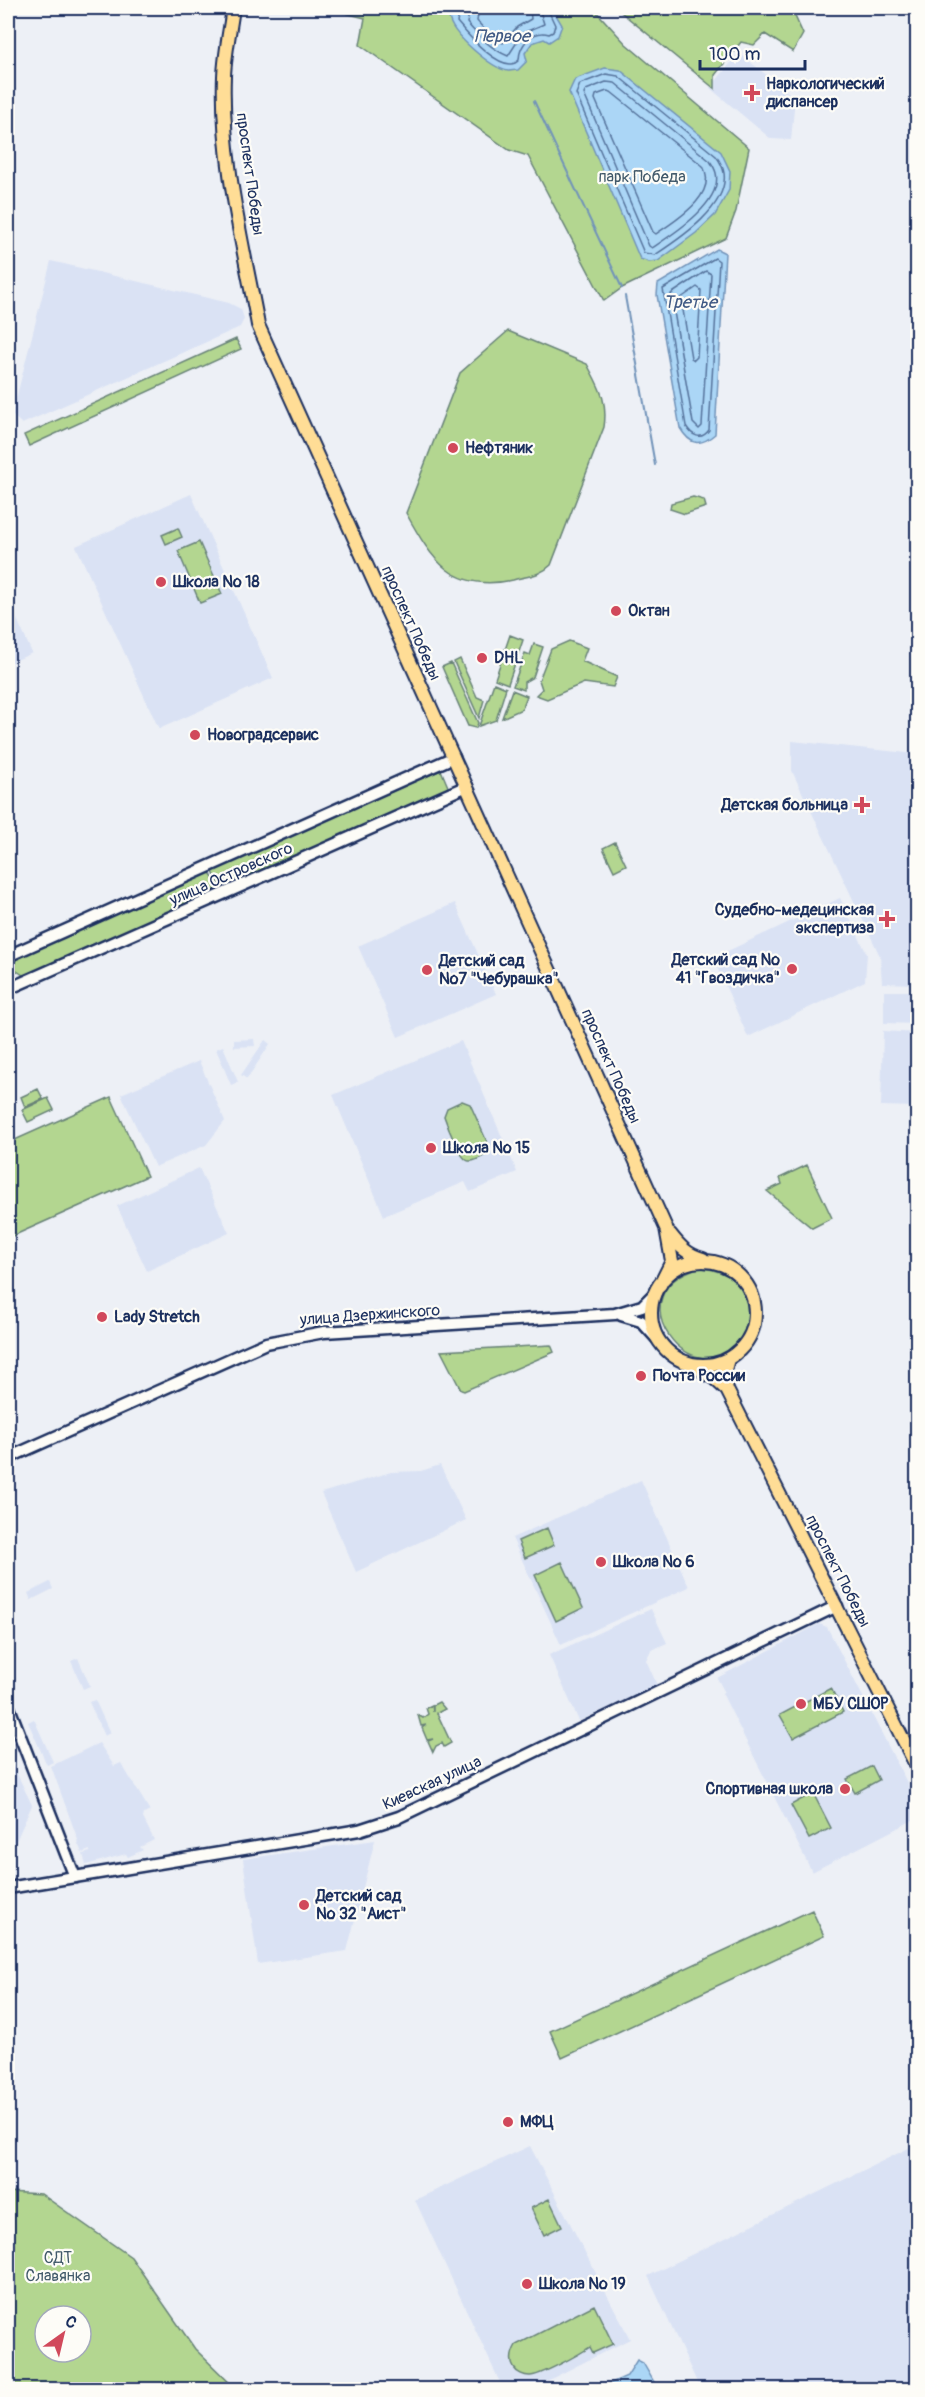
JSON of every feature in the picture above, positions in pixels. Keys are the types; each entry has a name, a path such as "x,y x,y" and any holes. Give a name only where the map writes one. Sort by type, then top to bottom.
{"main road":[{"name":"проспект Победы","path":"233,8 224,74 224,103 236,209 258,325 666,1228 682,1249 690,1255 708,1261"},
{"name":"улица Островского","path":"8,956 454,757"},
{"name":"улица Островского","path":"8,989 467,786"},
{"name":"проспект Победы","path":"658,1289 672,1261 666,1228"},
{"path":"708,1261 720,1264 738,1274 751,1292 756,1308 755,1323 747,1342 728,1359 708,1365 692,1364 678,1359 660,1342 654,1330 651,1311 658,1289 677,1267 684,1263 708,1261"},
{"name":"улица Дзержинского","path":"8,1458 233,1355 266,1343 324,1332 615,1314 642,1306 658,1289"},
{"name":"улица Дзержинского","path":"615,1314 636,1319 660,1342"},
{"name":"проспект Победы","path":"728,1359 724,1373 727,1390 918,1769"},
{"name":"проспект Победы","path":"692,1364 727,1390"},
{"name":"Киевская улица","path":"8,1888 358,1830 399,1817 837,1606"},
{"path":"8,1705 75,1877"}],"shaded area":[{"name":"Наркологический диспансер","path":"739,53 795,98 791,140 771,139 710,88"},
{"path":"51,261 229,303 241,309 244,319 240,327 22,424 12,415"},
{"name":"Школа № 18","path":"191,494 273,678 159,729 76,546"},
{"path":"8,599 32,653 8,664"},
{"path":"792,741 917,754 917,984 882,983 880,956 792,771"},
{"name":"Детский сад № 41 \"Гвоздичка\"","path":"840,898 867,954 865,981 748,1037 713,958"},
{"name":"Детский сад №7 \"Чебурашка\"","path":"455,903 496,994 398,1037 358,946"},
{"path":"884,991 917,991 917,1024 884,1023"},
{"path":"883,1031 917,1033 917,1107 881,1106"},
{"path":"254,1039 255,1046 234,1047 234,1040"},
{"path":"265,1040 270,1044 247,1079 241,1075"},
{"name":"Школа № 15","path":"461,1041 517,1172 470,1192 465,1182 384,1216 333,1095"},
{"path":"223,1046 238,1082 231,1085 216,1049"},
{"path":"199,1061 225,1121 206,1145 155,1167 121,1094"},
{"path":"199,1168 229,1233 147,1271 117,1206"},
{"path":"440,1465 466,1520 356,1572 321,1493 391,1472 421,1471"},
{"name":"Школа № 6","path":"641,1480 689,1587 561,1645 512,1538"},
{"path":"50,1582 53,1589 31,1600 28,1593"},
{"path":"651,1609 667,1643 651,1650 646,1660 657,1685 579,1721 549,1655"},
{"path":"819,1624 827,1627 917,1802 917,1818 812,1872 722,1693 724,1691 717,1678"},
{"path":"78,1658 90,1686 83,1689 71,1661"},
{"path":"95,1700 110,1733 104,1736 89,1702"},
{"path":"34,1719 53,1762 47,1765 28,1722"},
{"path":"99,1743 114,1766 121,1763 150,1811 144,1814 143,1818 154,1840 140,1847 143,1850 128,1857 126,1854 86,1865 83,1854 90,1850 82,1853 51,1766"},
{"path":"8,1755 32,1805 8,1859"},
{"name":"Детский сад № 32 \"Аист\"","path":"375,1840 347,1951 258,1964 243,1859"},
{"path":"917,2144 917,2389 700,2389 648,2276"},
{"name":"Школа № 19","path":"530,2146 630,2339 531,2389 503,2389 415,2200"}],"green space":[{"name":"парк Победa","path":"325,8 593,8 626,44 749,148 736,211 726,238 622,288 604,301 528,156 509,150 360,45 365,18"},
{"path":"616,8 797,8 794,14 803,34 793,52 765,34 754,45 741,42 715,75 715,89"},
{"name":"Нефтяник","path":"508,331 587,364 604,401 604,427 551,565 538,574 513,580 492,583 474,582 446,569 435,558 406,513 460,373"},
{"path":"236,339 241,349 29,446 24,435"},
{"path":"693,497 704,500 706,507 685,514 670,509 671,503"},
{"path":"178,528 182,537 166,544 162,535"},
{"path":"199,542 222,594 200,603 178,551"},
{"path":"510,635 523,640 508,684 495,679"},
{"path":"569,641 587,648 582,661 617,677 613,687 584,683 547,699 536,695 542,689 539,680 551,649"},
{"path":"534,644 543,647 533,677 524,682 524,690 513,686 525,653 530,655"},
{"path":"460,659 477,697 484,700 479,718 454,662"},
{"path":"451,663 478,723 476,728 468,726 442,667"},
{"path":"494,683 506,688 496,720 479,726"},
{"path":"512,690 527,696 522,709 502,718"},
{"path":"441,770 449,789 222,889 212,870"},
{"path":"615,842 626,865 614,871 603,848"},
{"path":"210,872 219,891 26,977 14,969 16,957"},
{"path":"38,1089 43,1099 25,1107 21,1097"},
{"path":"111,1097 147,1176 8,1238 8,1143"},
{"path":"48,1098 54,1110 28,1122 22,1110"},
{"path":"462,1101 470,1104 488,1144 487,1154 474,1161 465,1159 462,1155 454,1142 444,1116 447,1108"},
{"path":"807,1165 832,1218 812,1228 767,1191 782,1184 780,1178"},
{"path":"698,1268 710,1269 728,1276 741,1289 748,1306 748,1324 745,1332 740,1340 721,1355 702,1357 683,1350 669,1336 661,1318 662,1299 673,1281"},
{"path":"551,1345 554,1352 464,1391 461,1390 441,1351"},
{"path":"547,1528 554,1545 525,1558 518,1541"},
{"path":"562,1562 583,1608 556,1621 535,1575"},
{"path":"831,1688 843,1712 793,1738 780,1715"},
{"path":"439,1702 445,1709 437,1713 451,1743 444,1747 442,1743 436,1746 433,1752 428,1741 433,1739 427,1740 422,1728 426,1725 421,1726 418,1715 423,1718 428,1714 426,1708 432,1705 433,1712 433,1705"},
{"path":"872,1766 879,1780 855,1793 847,1779"},
{"path":"813,1793 831,1828 809,1839 791,1805"},
{"path":"812,1910 824,1936 562,2058 550,2031"},
{"name":"СДТ Славянка","path":"8,2192 41,2194 131,2257 195,2349 236,2389 8,2389"},
{"path":"549,2199 562,2226 544,2235 531,2208"},
{"path":"594,2305 613,2344 593,2353 590,2347 535,2375 525,2375 515,2370 511,2359 516,2345"}],"water":[{"name":"Первое","path":"458,8 552,8 562,25 558,36 549,42 544,39 532,43 525,53 527,61 518,70 508,71 492,64 464,41 451,24 449,17"},
{"path":"605,68 620,70 721,152 730,171 729,190 715,215 696,233 658,261 649,262 640,259 569,92 575,79"},
{"name":"Третье","path":"717,249 725,253 715,434 705,441 696,442 688,438 680,428 657,295 658,284"},
{"path":"637,2360 643,2363 658,2389 598,2389 627,2376"}],"waterway":[{"path":"534,101 622,288"},
{"path":"625,296 655,465"}],"place":[{"name":"Наркологический диспансер","path":"752,93"},
{"name":"Нефтяник","path":"453,448"},
{"name":"Школа № 18","path":"161,582"},
{"name":"Октан","path":"616,611"},
{"name":"DHL","path":"482,658"},
{"name":"Новоградсервис","path":"195,735"},
{"name":"Детская больница","path":"862,805"},
{"name":"Судебно-медецинская экспертиза","path":"887,919"},
{"name":"Детский сад № 41 \"Гвоздичка\"","path":"792,969"},
{"name":"Детский сад №7 \"Чебурашка\"","path":"427,970"},
{"name":"Школа № 15","path":"431,1148"},
{"name":"Lady Stretch","path":"102,1317"},
{"name":"Почта России","path":"641,1376"},
{"name":"Школа № 6","path":"601,1562"},
{"name":"МБУ СШОР","path":"801,1704"},
{"name":"Спортивная школа","path":"845,1789"},
{"name":"Детский сад № 32 \"Аист\"","path":"304,1905"},
{"name":"МФЦ","path":"508,2122"},
{"name":"Школа № 19","path":"527,2284"}]}
